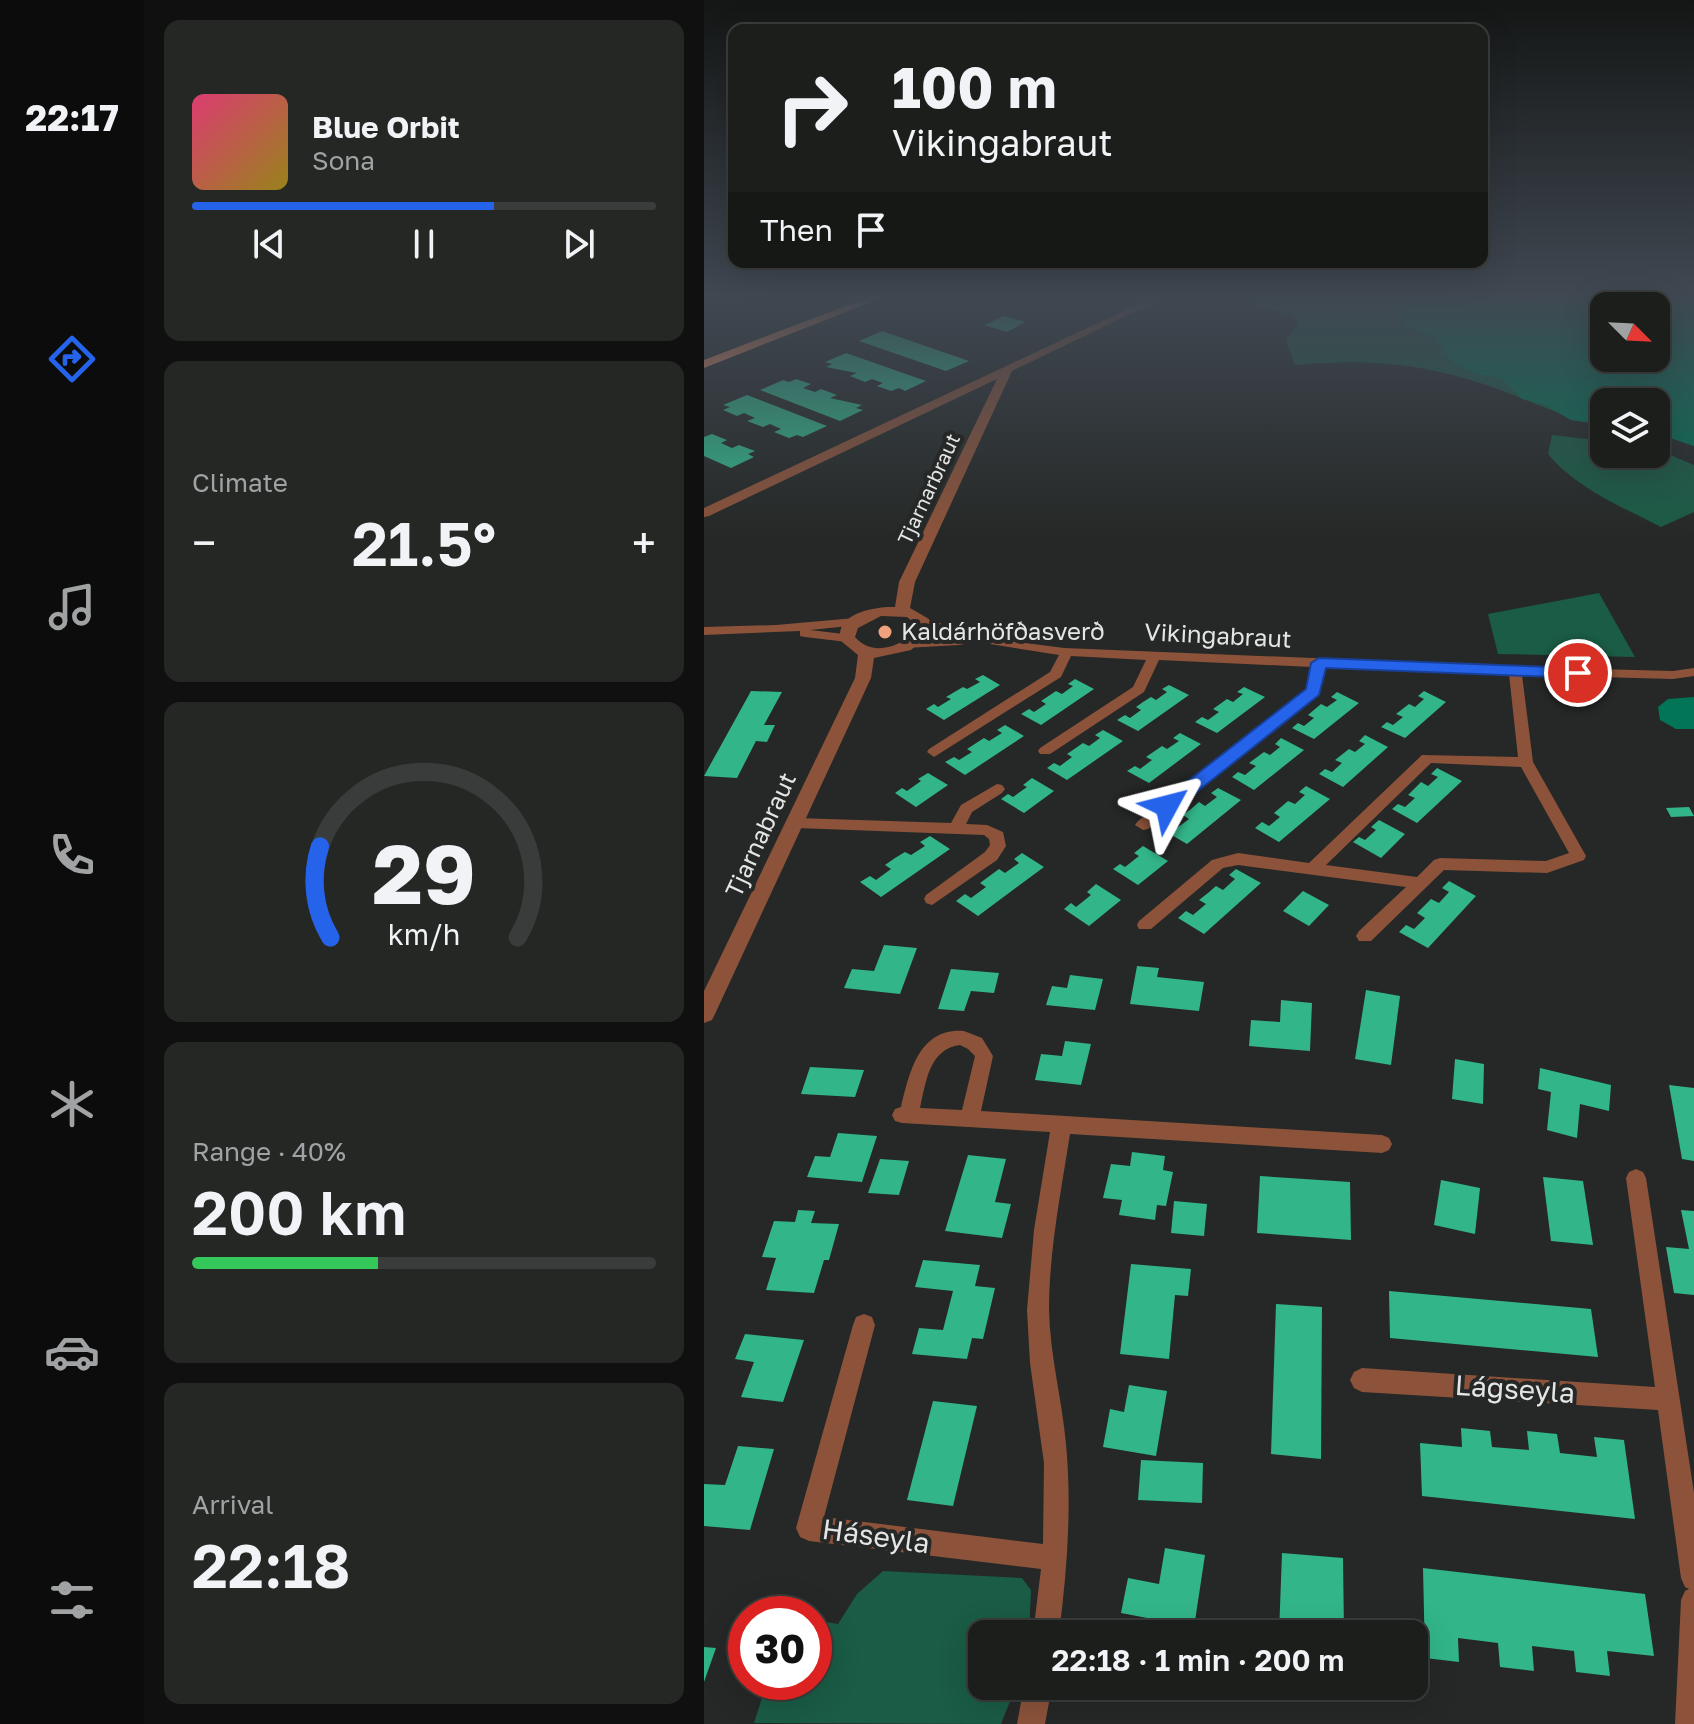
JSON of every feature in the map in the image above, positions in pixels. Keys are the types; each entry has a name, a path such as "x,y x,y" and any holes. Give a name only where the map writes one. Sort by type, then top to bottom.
{"street":[{"path":"704,513 991,377"},
{"name":"Tjarnarbraut","path":"902,611 907,582 1003,377"},
{"name":"Tjarnarbraut","path":"881,611 907,582"},
{"path":"704,631 855,622 881,611 902,611 923,622 922,634 910,645 891,652 867,652 850,644 847,638 855,622"},
{"name":"Vikingabraut","path":"923,622 981,640 1067,651 1515,671 1673,675 1694,672"},
{"path":"776,629 847,638"},
{"name":"Vikingabraut","path":"910,645 981,640"},
{"path":"934,752 1056,674 1067,651"},
{"name":"Tjarnabraut","path":"704,1014 863,678 867,652"},
{"name":"Tjarnabraut","path":"863,678 891,652"},
{"path":"1045,751 1139,689 1154,656"},
{"path":"1143,825 1314,691 1319,663"},
{"path":"1365,936 1440,864 1547,867 1578,856 1526,762 1515,671"},
{"path":"1312,869 1427,758 1526,762"},
{"path":"955,830 966,809 997,789"},
{"path":"797,823 987,830 997,836 998,846 991,856 932,899"},
{"path":"1145,925 1218,864 1238,859 1419,883"},
{"path":"970,1119 984,1056 976,1044 960,1038 940,1042 926,1054 906,1115 1061,1125 1382,1144"},
{"path":"1048,1620 1055,1558 1054,1438 1044,1391 1038,1335 1042,1254 1061,1125"},
{"path":"1636,1178 1694,1578"},
{"name":"Háseyla","path":"864,1325 809,1528 1055,1558"},
{"name":"Lágseyla","path":"1362,1380 1668,1399"},
{"path":"1689,1724 1694,1600"},
{"path":"1031,1724 1035,1700"}],"shaded area":[{"path":"1461,377 1694,377 1694,446 1670,438 1670,388 1590,388 1590,421"},
{"path":"1498,377 1694,377 1694,446 1670,438 1670,388 1590,388 1590,423 1571,420 1543,404 1522,399"},
{"path":"1552,435 1590,439 1590,468 1670,468 1670,455 1694,465 1694,512 1661,527 1586,487 1548,454"},
{"path":"1599,593 1635,657 1498,654 1488,614"},
{"path":"1694,697 1694,729 1676,729 1660,720 1658,707 1668,699"},
{"path":"883,1571 1022,1578 1031,1590 1030,1620 968,1620 968,1700 1010,1700 1001,1724 754,1723 761,1700 832,1700 832,1623 838,1624 857,1594"}],"building":[{"path":"854,377 916,377 926,381 905,391 899,388 891,391 877,386 883,383 872,379 865,382"},
{"path":"796,379 811,384 803,388 815,392 821,389 837,395 830,398 862,405 856,408 863,410 840,421 760,390 783,380 789,382"},
{"path":"747,395 827,426 803,437 797,435 789,438 774,432 781,429 770,424 763,427 747,421 755,418 744,413 737,416 723,410 730,407 723,405"},
{"path":"712,434 727,440 721,443 732,448 739,445 755,451 748,454 754,457 731,468 704,456 704,437"},
{"path":"983,675 1000,685 944,720 926,709 934,704 938,707 951,699 946,697 980,682 975,679"},
{"path":"1075,679 1094,689 1041,725 1021,714 1029,709 1034,712 1046,704 1041,701 1056,691 1062,694 1073,686 1068,684"},
{"path":"1169,685 1189,695 1138,731 1117,720 1125,715 1130,718 1141,710 1136,707 1151,697 1156,700 1167,692 1162,689"},
{"path":"1244,687 1265,697 1217,733 1195,722 1202,717 1208,720 1219,712 1213,709 1227,699 1233,702 1243,694 1237,692"},
{"path":"751,691 782,692 764,725 775,725 767,742 756,741 737,778 704,776"},
{"path":"1424,691 1446,702 1405,738 1381,727 1387,722 1393,725 1403,717 1396,714 1409,704 1415,707 1424,699 1418,696"},
{"path":"1337,692 1359,703 1314,739 1292,728 1298,723 1304,726 1314,718 1308,715 1321,704 1327,707 1337,700 1331,697"},
{"path":"1005,725 1024,736 965,775 945,762 954,757 959,760 972,752 967,749 984,738 989,741 1002,733 997,730"},
{"path":"1103,730 1123,741 1067,780 1047,768 1054,763 1060,766 1072,757 1067,754 1083,743 1089,746 1100,738 1095,735"},
{"path":"1180,733 1201,744 1149,783 1127,771 1135,766 1140,769 1152,760 1146,757 1162,746 1167,749 1179,741 1173,738"},
{"path":"1365,735 1388,747 1343,787 1319,774 1325,769 1332,772 1342,763 1335,760 1349,749 1355,752 1365,744 1359,741"},
{"path":"1281,738 1304,750 1254,790 1232,777 1238,772 1245,775 1256,766 1249,763 1264,752 1270,755 1280,747 1275,744"},
{"path":"1437,768 1462,781 1417,823 1392,809 1398,804 1405,807 1415,798 1408,795 1421,782 1428,786 1438,777 1431,774"},
{"path":"928,773 948,785 916,807 895,793 902,788 907,791"},
{"path":"1032,778 1054,791 1024,813 1001,799 1008,794 1013,797 1027,787 1023,785"},
{"path":"1306,786 1330,799 1279,842 1255,828 1262,822 1269,826 1280,817 1274,813 1288,801 1295,804 1305,795 1299,792"},
{"path":"1218,788 1241,800 1187,844 1163,830 1171,824 1177,828 1189,819 1183,815 1199,802 1205,806 1217,797 1211,793"},
{"path":"1689,807 1694,816 1671,817 1666,808"},
{"path":"1379,820 1405,834 1381,858 1353,842 1359,837 1365,840 1376,830 1371,827"},
{"path":"930,836 950,849 881,897 860,882 870,876 876,880 891,869 885,865 905,852 911,855 925,846 920,842"},
{"path":"1143,846 1168,861 1138,885 1113,869 1120,864 1125,867 1139,856 1134,853"},
{"path":"1022,853 1044,867 978,916 956,901 965,894 971,898 986,887 980,883 999,869 1005,873 1019,863 1014,859"},
{"path":"1236,869 1261,883 1204,934 1178,918 1186,911 1193,915 1206,904 1199,900 1216,886 1223,890 1235,879 1229,875"},
{"path":"1449,881 1476,896 1428,948 1399,932 1406,925 1414,929 1425,918 1417,913 1431,899 1439,903 1449,892 1442,888"},
{"path":"1096,884 1121,900 1089,926 1064,909 1071,903 1076,907 1091,895 1087,892"},
{"path":"1303,891 1329,905 1309,926 1283,911"},
{"path":"884,945 917,948 900,994 844,988 852,969 874,971"},
{"path":"1137,966 1159,968 1157,977 1204,982 1199,1011 1130,1004"},
{"path":"951,969 999,973 994,993 971,991 964,1011 938,1009"},
{"path":"1070,975 1103,979 1095,1010 1046,1005 1052,986 1067,988"},
{"path":"1366,990 1400,996 1391,1065 1355,1059"},
{"path":"1281,1000 1312,1003 1310,1051 1249,1046 1251,1020 1280,1022"},
{"path":"1065,1041 1091,1044 1081,1085 1035,1080 1041,1054 1062,1056"},
{"path":"1455,1059 1484,1064 1483,1104 1452,1099"},
{"path":"810,1067 864,1070 855,1097 801,1094"},
{"path":"1540,1068 1611,1085 1609,1111 1580,1104 1577,1138 1547,1130 1551,1092 1538,1089"},
{"path":"1669,1085 1694,1088 1694,1161 1682,1159"},
{"path":"838,1133 877,1136 862,1182 807,1177 815,1156 830,1157"},
{"path":"1132,1152 1165,1156 1163,1170 1173,1172 1166,1206 1157,1205 1155,1220 1119,1215 1122,1200 1103,1198 1111,1164 1130,1166"},
{"path":"968,1155 1006,1159 995,1202 1011,1204 1002,1238 945,1231"},
{"path":"880,1159 909,1161 899,1195 868,1193"},
{"path":"1260,1176 1350,1182 1351,1240 1257,1233"},
{"path":"1543,1177 1583,1181 1593,1245 1551,1241"},
{"path":"1441,1180 1480,1188 1475,1234 1434,1225"},
{"path":"1174,1201 1207,1204 1204,1236 1171,1233"},
{"path":"798,1210 815,1211 811,1223 839,1224 829,1260 824,1260 814,1293 766,1290 776,1258 762,1257 774,1221 795,1222"},
{"path":"1681,1210 1694,1211 1694,1295 1674,1293 1666,1247 1689,1249"},
{"path":"923,1260 980,1265 975,1286 995,1288 983,1339 972,1338 967,1359 912,1354 919,1328 943,1330 953,1291 915,1287"},
{"path":"1131,1264 1191,1269 1188,1296 1175,1295 1169,1359 1120,1354"},
{"path":"1389,1291 1591,1309 1598,1357 1390,1338"},
{"path":"1276,1304 1322,1307 1321,1459 1271,1454"},
{"path":"745,1334 804,1340 783,1402 741,1397 754,1362 735,1359"},
{"path":"1129,1385 1167,1391 1156,1456 1103,1447 1110,1409 1124,1412"},
{"path":"933,1401 977,1406 953,1506 907,1500"},
{"path":"1461,1428 1490,1431 1492,1447 1529,1450 1527,1431 1557,1434 1560,1453 1597,1457 1594,1437 1624,1440 1635,1519 1422,1496 1420,1443 1462,1447"},
{"path":"738,1446 774,1449 750,1530 704,1526 704,1484 725,1485"},
{"path":"1141,1460 1203,1463 1202,1503 1138,1500"},
{"path":"1165,1548 1205,1555 1195,1620 1158,1620 1121,1613 1128,1578 1159,1584"},
{"path":"1282,1553 1343,1558 1344,1620 1280,1620"},
{"path":"1423,1568 1645,1594 1654,1656 1607,1651 1610,1676 1576,1672 1574,1651 1532,1646 1534,1671 1500,1667 1498,1643 1458,1638 1459,1662 1428,1658 1428,1620 1424,1620"},
{"path":"704,1647 716,1648 704,1682"}],"place":[{"name":"Kaldárhöfðasverð","path":"885,632"}],"route":[{"path":"1167,806 1314,691 1319,663 1578,673"}]}
